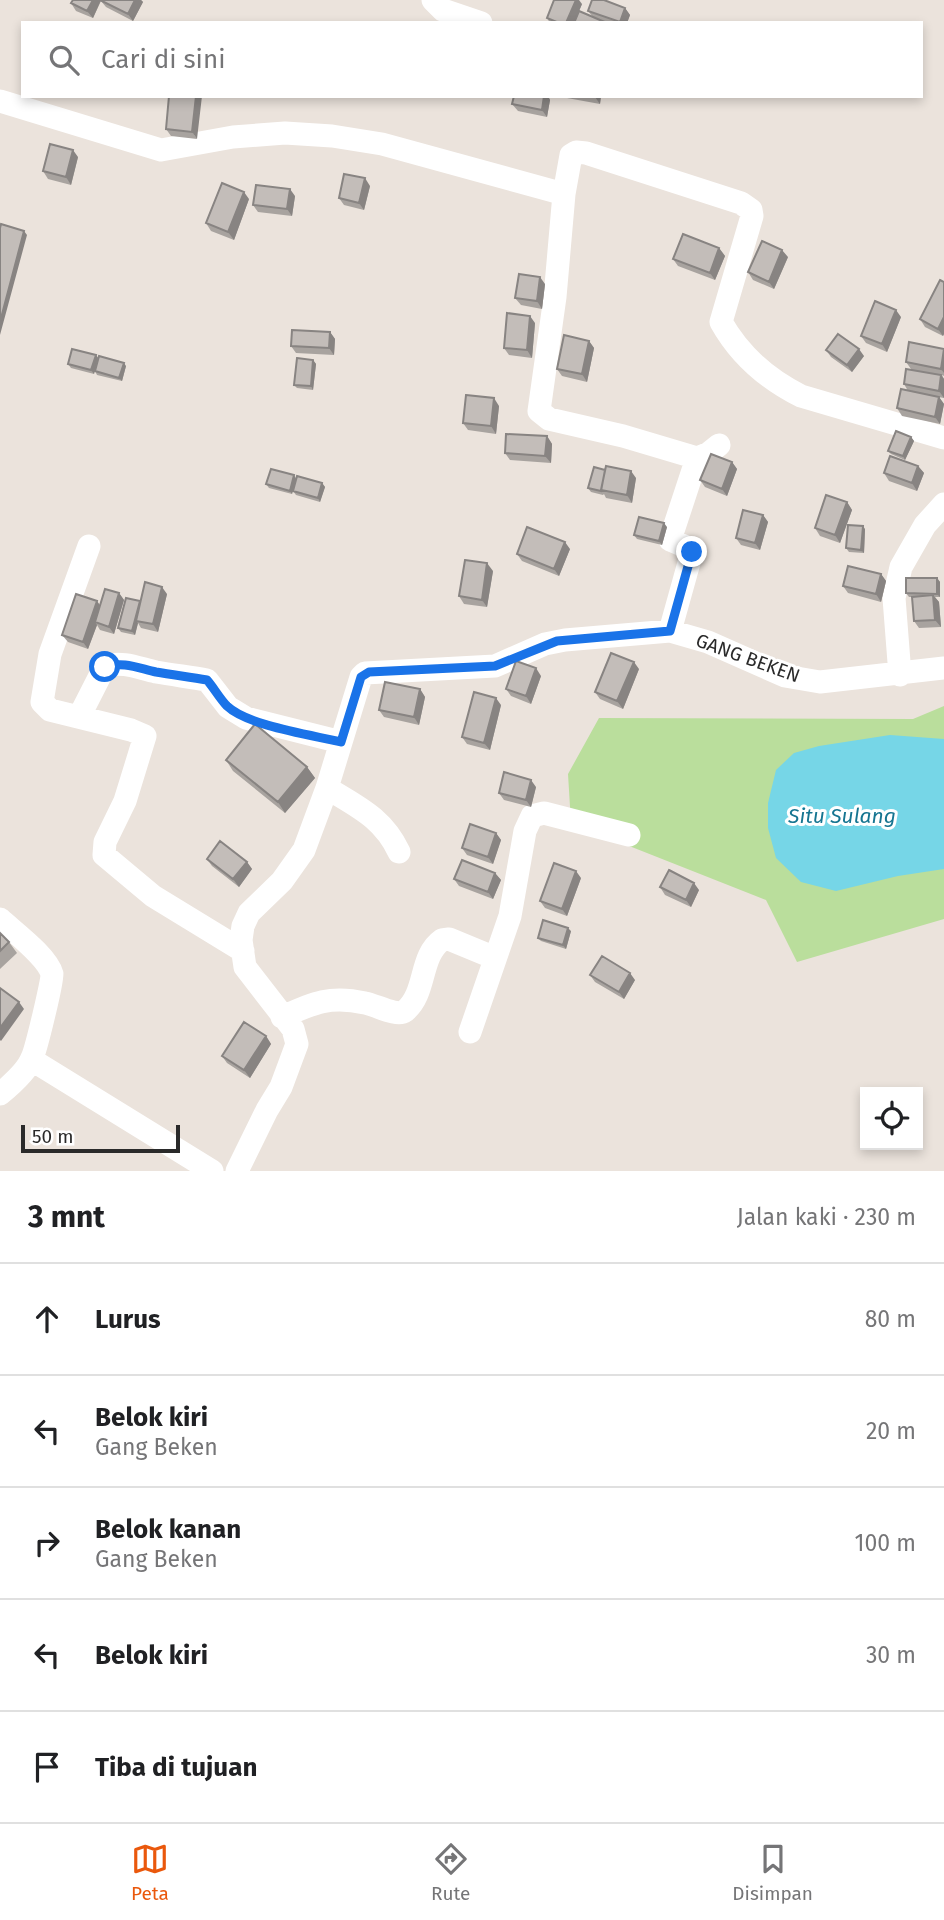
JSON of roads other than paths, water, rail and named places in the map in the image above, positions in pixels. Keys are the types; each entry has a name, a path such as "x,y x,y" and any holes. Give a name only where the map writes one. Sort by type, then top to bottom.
{"street":[{"path":"433,0 443,10 475,21"},
{"path":"0,101 161,150 233,137 285,133 332,136 382,144 564,194"},
{"path":"719,445 697,458 623,436 549,419 538,411 555,297 564,194 569,161 571,155 576,152 741,203 751,210 752,216 721,322 737,348 778,383 801,396 944,438"},
{"path":"670,631 692,552 670,540 697,458"},
{"path":"900,675 894,598 901,568 925,526 944,504"},
{"path":"89,546 50,654 42,702 50,710 145,736 125,801 105,842 104,855 153,897 243,951"},
{"name":"GANG BEKEN","path":"237,1171 281,1087 296,1048 295,1033 248,975 242,933 246,919 295,865 304,850 327,788 361,677 369,672 495,666 557,641 670,631 708,642 785,676 820,682 944,668"},
{"path":"79,717 105,667 114,664 130,665 207,680 228,707 246,718 341,742"},
{"path":"327,788 376,818 394,839 400,852"},
{"path":"470,1032 510,916 525,831 531,816 544,813 629,835"},
{"path":"0,919 46,963 52,973 53,983 44,1007 32,1060 0,1094"},
{"path":"282,1017 319,1000 346,999 380,1007 396,1014 404,1012 415,998 430,955 442,940 449,939 495,958"},
{"path":"32,1060 212,1171"}],"water":[{"name":"Situ Sulang","path":"890,735 944,739 944,869 898,876 836,891 801,882 776,858 768,828 768,803 776,770 794,753 819,746"}]}
